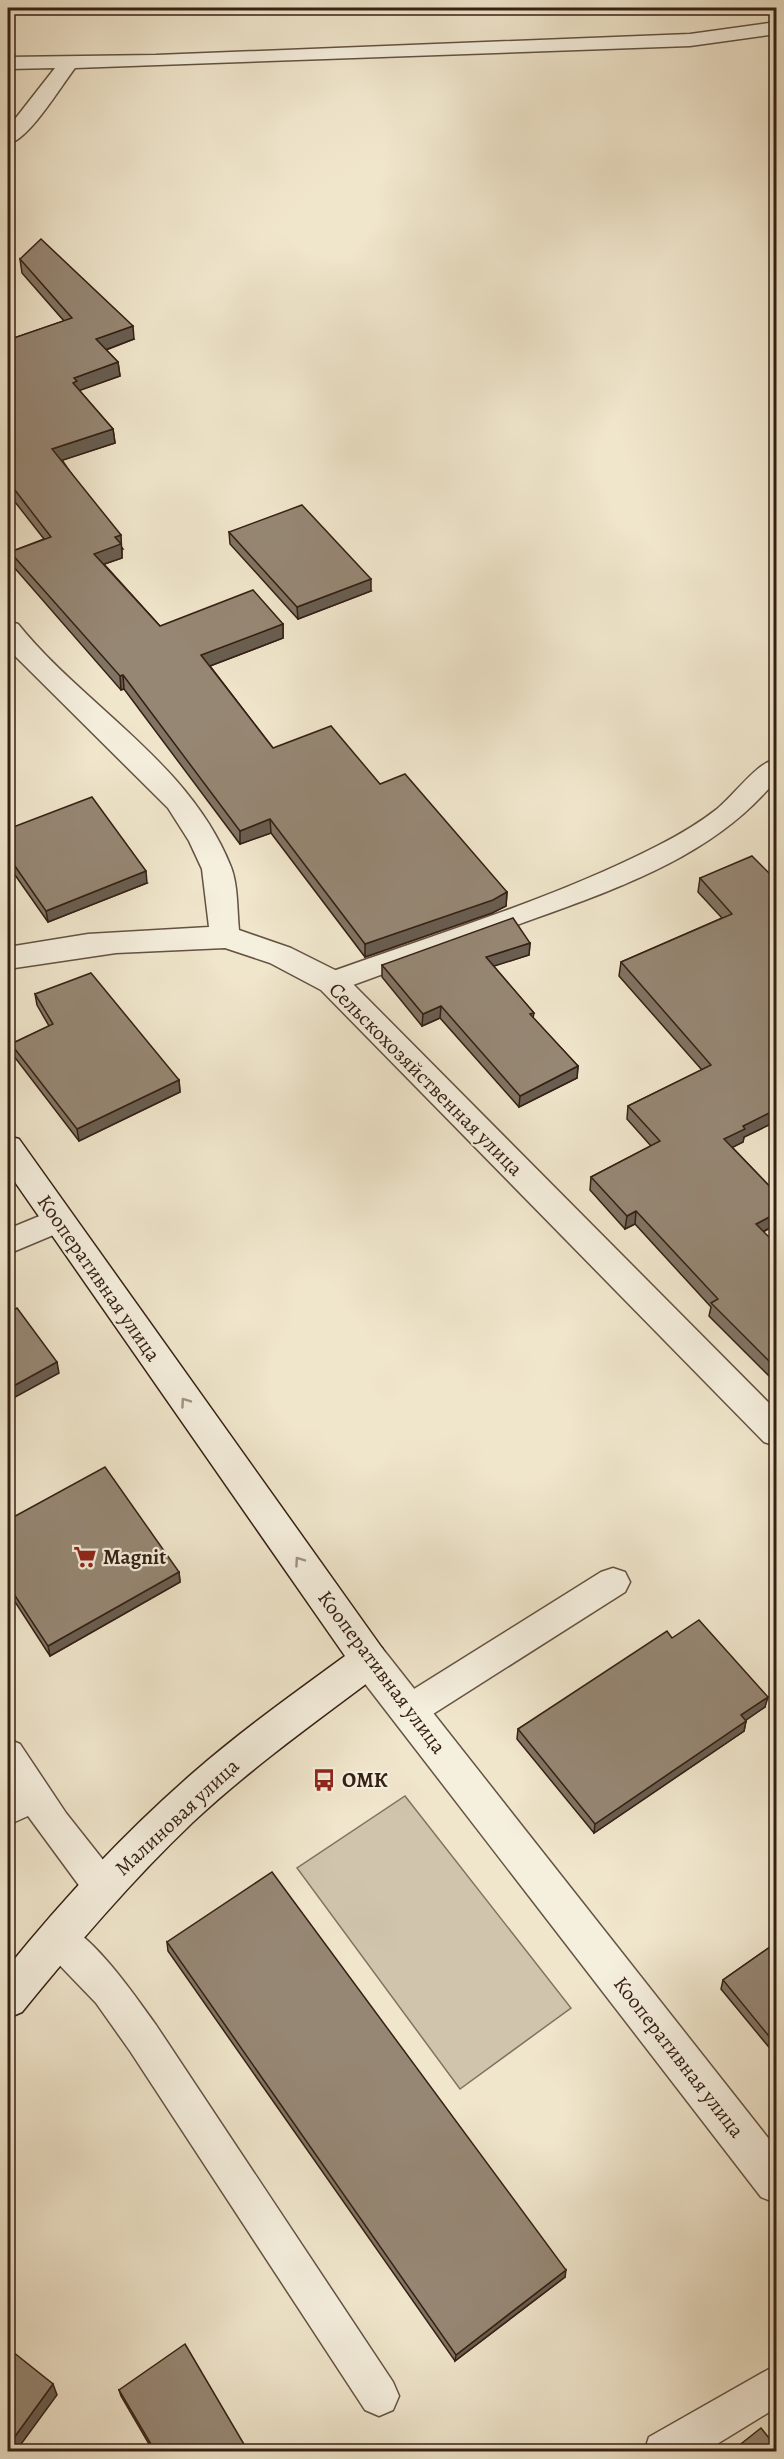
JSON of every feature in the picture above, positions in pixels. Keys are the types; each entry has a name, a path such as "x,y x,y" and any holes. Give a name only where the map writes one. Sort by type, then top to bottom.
{"street":[{"path":"12,642 101,721 178,801 203,839 217,869 225,937"},
{"name":"Сельскохозяйственная улица","path":"8,958 40,951 158,939 225,937 257,945 293,960 332,982 777,1432"},
{"name":"Кооперативная улица","path":"8,1148 369,1660 777,2182"},
{"name":"Малиновая улица","path":"8,1998 57,1937 102,1887 207,1785 369,1660"}],"lane":[{"path":"8,63 690,40 777,28"},
{"path":"8,138 20,127 70,62"},
{"path":"332,982 593,887 635,868 715,823 744,801 771,770"},
{"path":"8,1242 58,1220"},
{"path":"410,1710 613,1582"},
{"path":"8,1755 20,1802 53,1825 102,1887"},
{"path":"57,1937 109,1990 143,2038 379,2396"},
{"path":"664,2451 777,2385"}],"shaded area":[{"path":"405,1796 571,2008 460,2089 297,1868"}],"building":[{"path":"41,239 133,326 96,339 118,362 74,378 77,381 73,383 113,429 52,449 121,535 115,537 121,544 94,554 160,626 253,590 283,624 201,655 273,748 331,726 380,784 405,774 507,892 493,900 365,944 270,819 240,831 123,675 120,676 10,552 51,537 8,481 8,340 72,318 20,259"},
{"path":"302,505 371,579 297,607 229,532"},
{"path":"92,797 146,871 46,911 8,856 8,829"},
{"path":"752,856 777,881 777,1109 743,1126 745,1129 724,1139 777,1194 777,1213 756,1224 777,1245 777,1369 711,1303 718,1299 636,1211 627,1216 591,1177 660,1141 628,1106 711,1065 621,962 732,914 700,878"},
{"path":"513,918 530,943 486,957 534,1013 530,1014 578,1066 520,1096 441,1006 423,1014 382,965"},
{"path":"91,973 179,1080 77,1129 11,1044 53,1024 35,994"},
{"path":"17,1308 57,1362 8,1389 8,1313"},
{"name":"Magnit","path":"105,1467 179,1572 48,1646 8,1585 8,1520"},
{"path":"699,1620 768,1697 741,1715 746,1721 595,1824 518,1729 667,1631 672,1638"},
{"path":"272,1872 566,2270 456,2355 167,1942"},
{"path":"777,1942 777,2046 723,1980"},
{"path":"185,2344 248,2451 155,2451 119,2390"},
{"path":"8,2348 53,2384 8,2446"},
{"path":"761,2428 777,2451 732,2451"}],"place":[{"name":"Magnit","path":"85,1557"},
{"name":"ОМК","path":"324,1780"}]}
